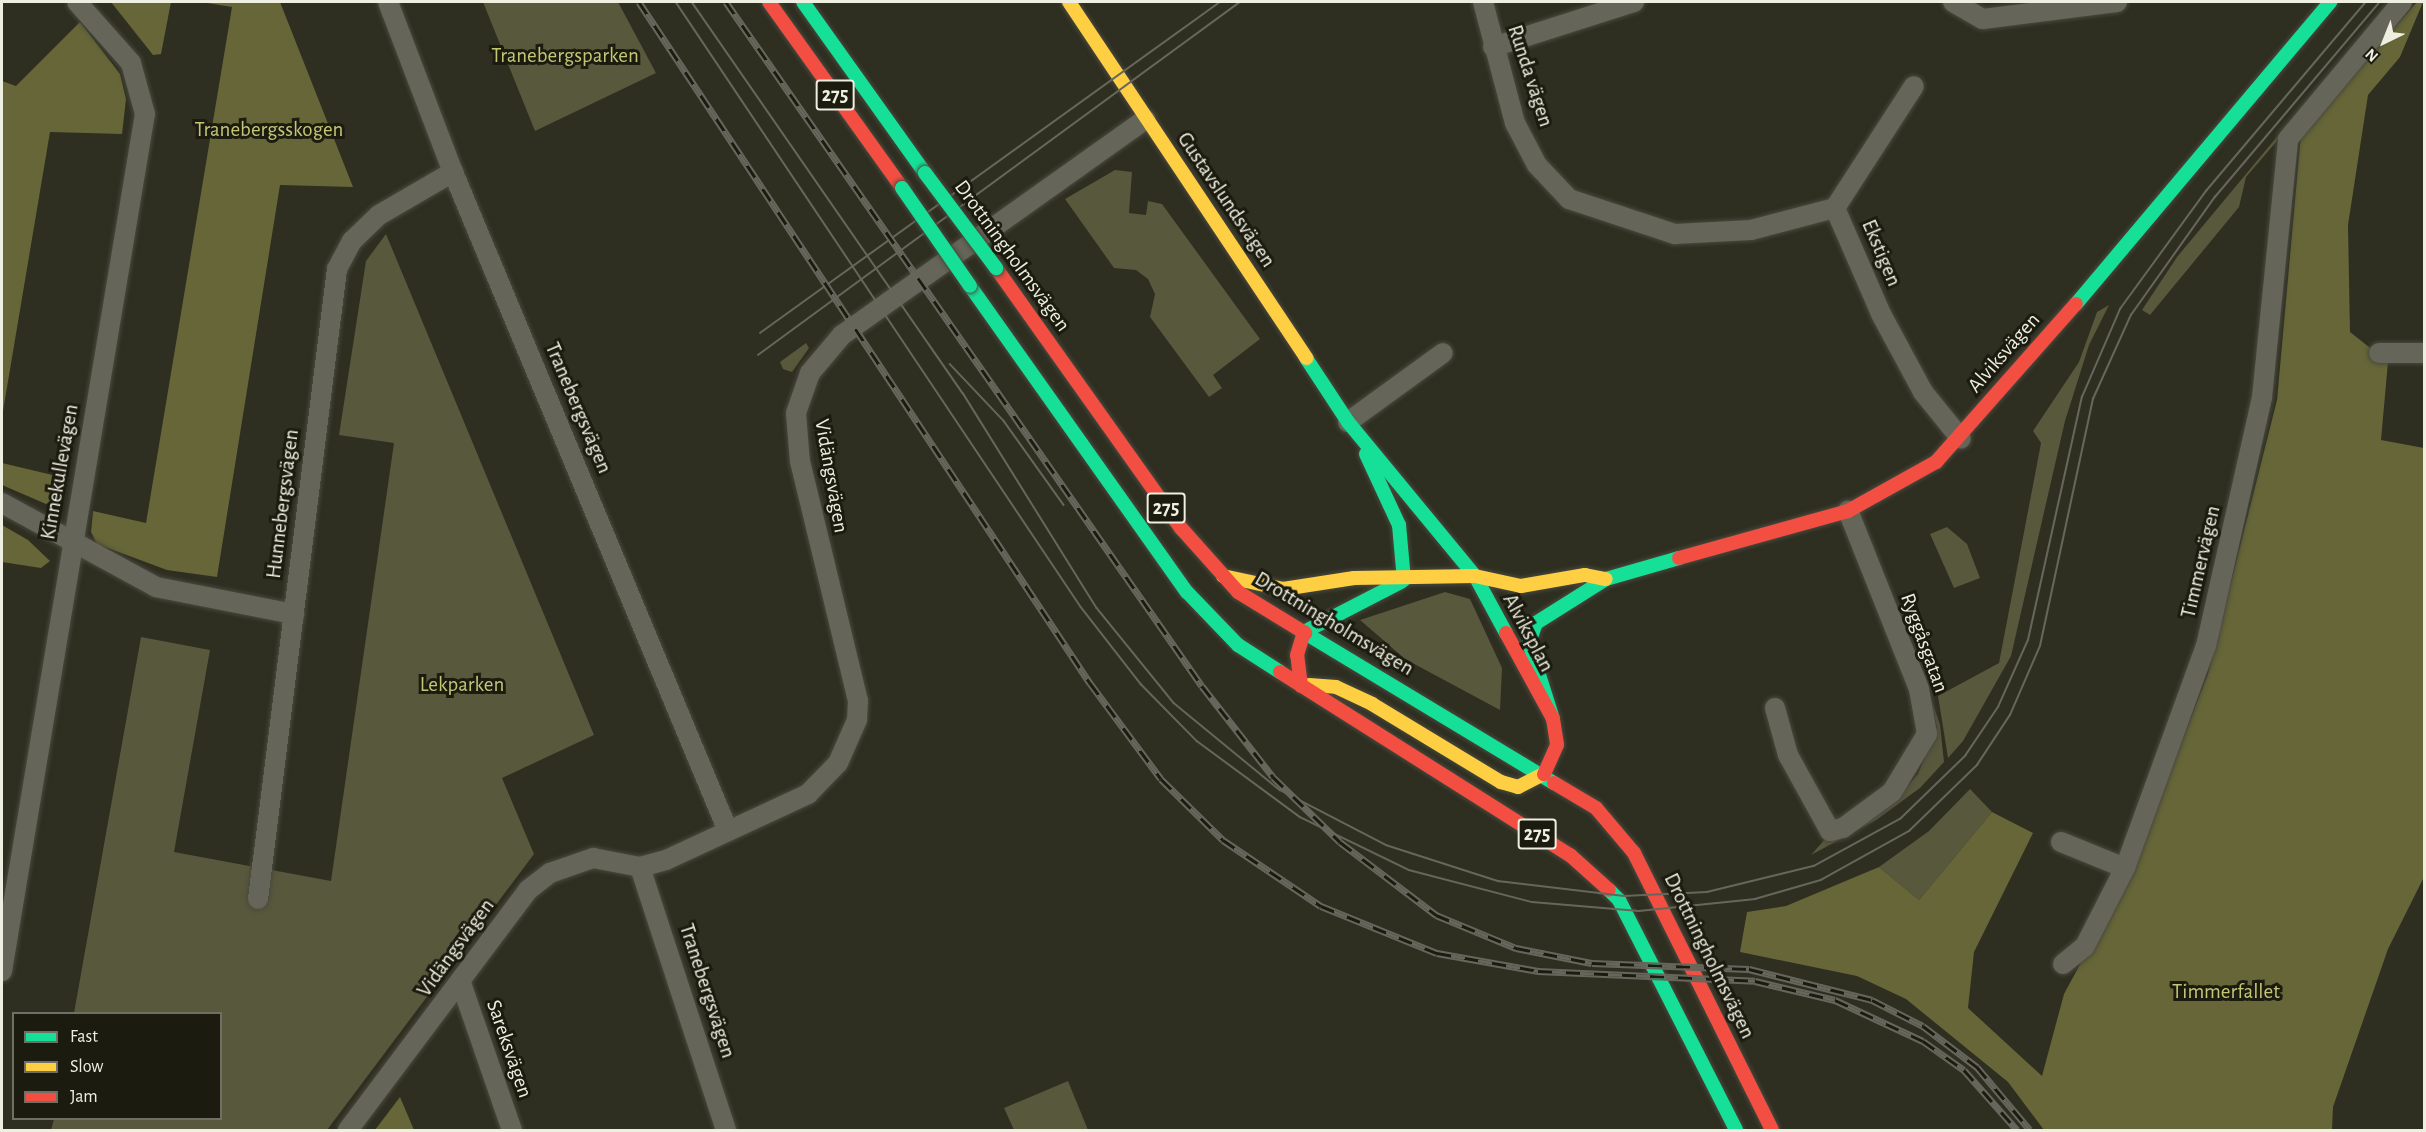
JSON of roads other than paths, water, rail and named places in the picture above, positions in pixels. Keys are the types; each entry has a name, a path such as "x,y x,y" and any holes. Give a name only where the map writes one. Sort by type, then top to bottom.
{"main road":[{"name":"275","path":"769,2 1187,592 1238,645 1570,855 1619,900 1736,1131"},
{"name":"Drottningholmsvägen","path":"803,2 1174,519 1221,576 1258,607 1544,774 1596,808 1634,853 1772,1131"},
{"name":"Gustavslundsvägen","path":"1069,2 1145,120 1353,428 1399,525 1404,580"},
{"name":"Alviksvägen","path":"1553,719 1529,633 1548,612 1606,579 1848,511 1909,481 1961,439 2330,2"},
{"name":"Gustavslundsvägen","path":"1353,428 1392,469 1475,576"},
{"name":"Alviksvägen","path":"1475,576 1521,586 1585,575 1606,579"},
{"path":"1221,576 1283,589 1354,578 1404,580 1475,576"},
{"name":"Alviksplan","path":"1475,576 1553,719 1557,745 1544,774"},
{"path":"1404,580 1304,632 1297,655 1301,686 1335,687 1363,699 1501,782 1518,787 1544,774"}],"street":[{"name":"Kinnekullevägen","path":"2,971 145,114 131,63 77,2"},
{"name":"Tranebergsvägen","path":"388,2 453,172 728,831"},
{"name":"Runda vägen","path":"1483,2 1493,47 1515,123 1537,165 1569,199 1675,234 1750,230 1835,208"},
{"path":"1493,47 1635,2"},
{"path":"1953,2 1983,19 2117,2"},
{"name":"Timmervägen","path":"2063,964 2085,946 2125,868 2206,646 2239,505 2265,378 2288,139 2402,2"},
{"name":"Ekstigen","path":"1914,86 1835,208 1892,333 1923,392 1961,439"},
{"name":"Vidängsvägen","path":"348,1131 461,983 528,890 550,873 593,858 640,867 728,831 823,781 857,720 858,701 800,462 796,413 810,373 842,335 1145,120"},
{"name":"Hunnebergsvägen","path":"258,899 337,268 352,241 379,215 453,172"},
{"path":"1353,428 1443,353"},
{"path":"2379,353 2424,353"},
{"path":"2,503 72,544 156,587 294,614"},
{"name":"Ryggåsgatan","path":"1775,708 1788,755 1830,831 1843,828 1892,792 1927,734 1919,689 1848,511"},
{"path":"2061,842 2125,868"},
{"name":"Tranebergsvägen","path":"640,867 726,1131"},
{"name":"Sareksvägen","path":"461,983 512,1131"}],"tram line":[{"path":"676,2 1081,607 1141,684 1197,741 1300,817 1409,870 1532,902 1639,911 1755,899 1821,880 1909,831 1977,765 2010,715 2040,646 2093,399 2131,315 2215,197 2380,2"},
{"path":"692,2 963,393 1097,608 1174,703 1280,790 1386,845 1498,881 1624,896 1707,892 1814,866 1900,819 1965,756 1998,707 2028,640 2082,397 2120,309 2206,191 2366,2"},
{"path":"760,333 1220,2"},
{"path":"758,355 1240,2"},
{"path":"950,364 1004,421 1064,505"}],"railway":[{"path":"639,2 1090,683 1161,779 1223,840 1321,906 1437,953 1538,971 1755,981 1835,1000 1923,1041 1964,1070 2017,1130"},
{"path":"726,2 1202,686 1273,777 1340,842 1436,915 1516,948 1592,963 1749,969 1872,1000 1923,1026 1977,1067 2030,1130"}],"park label":[{"name":"Tranebergsparken","path":"565,56"},
{"name":"Tranebergsskogen","path":"269,130"},
{"name":"Lekparken","path":"462,685"},
{"name":"Timmerfallet","path":"2226,992"}]}
